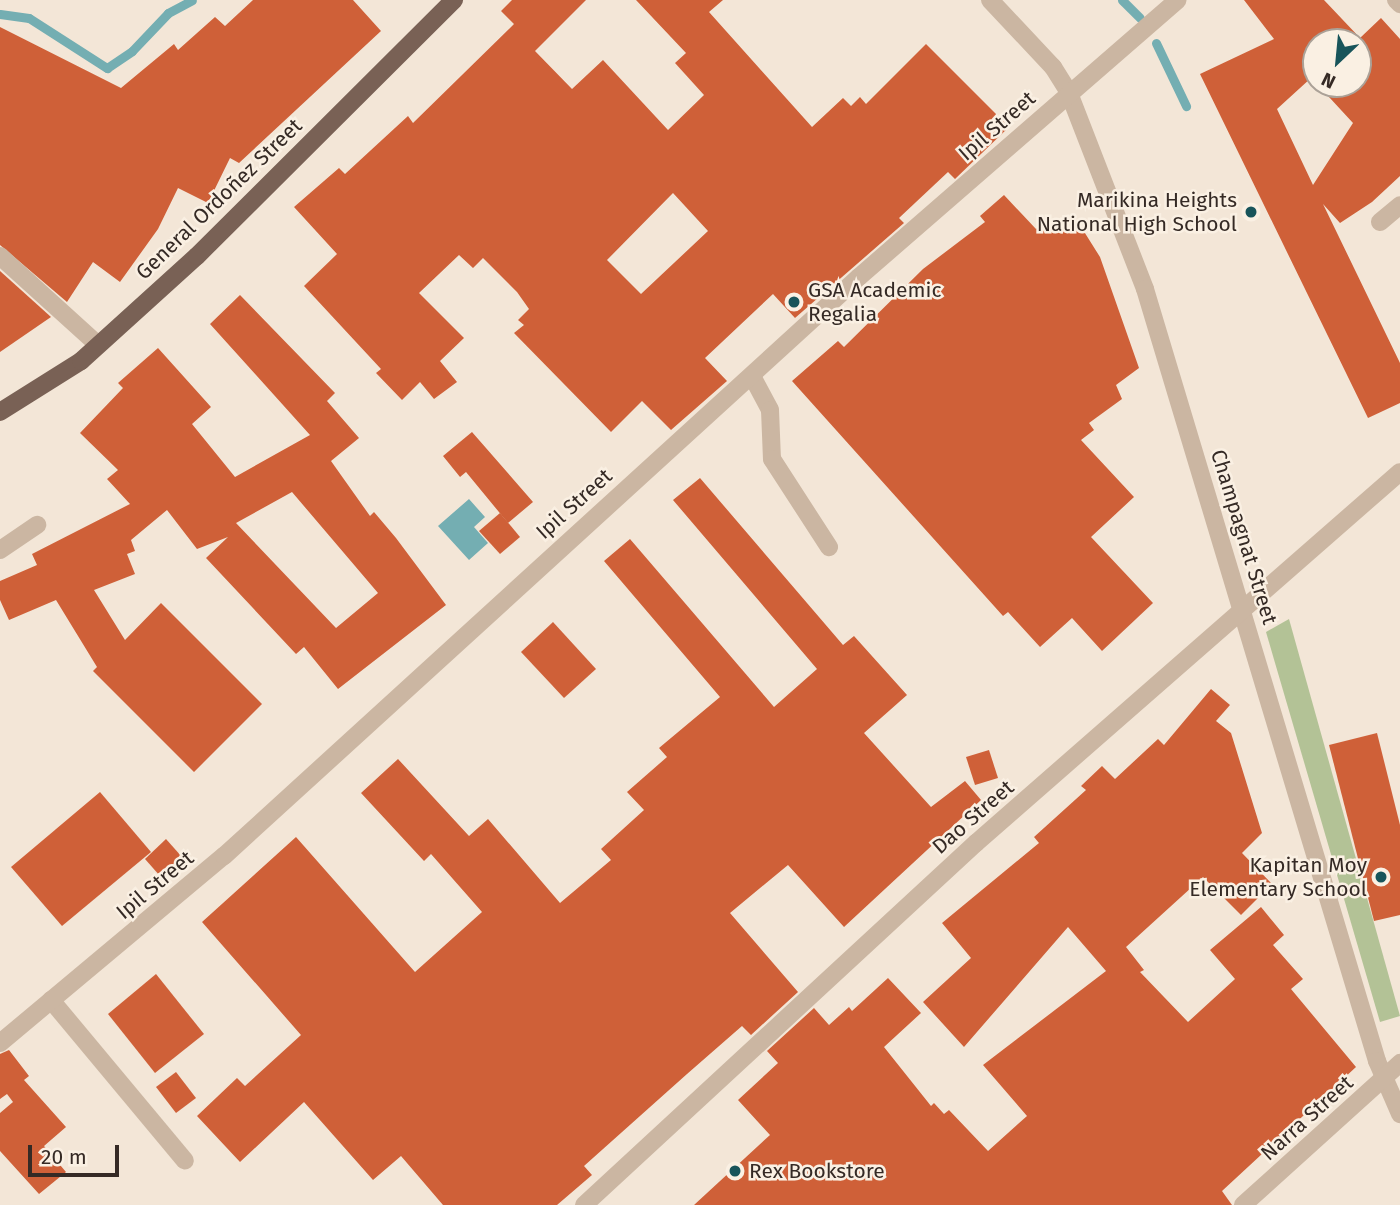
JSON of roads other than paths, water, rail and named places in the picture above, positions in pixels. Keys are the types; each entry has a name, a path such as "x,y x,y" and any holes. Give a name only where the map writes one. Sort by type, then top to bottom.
{"main road":[{"name":"General Ordoñez Street","path":"0,412 98,345 267,190 454,0"}],"street":[{"name":"Champagnat Street","path":"990,0 1053,66 1069,93 1145,289 1383,1079 1400,1114"},
{"name":"Ipil Street","path":"0,1043 224,856 752,376 1069,93 1178,0"},
{"path":"1396,0 1400,4"},
{"path":"1380,222 1400,205"},
{"path":"0,256 98,345"},
{"path":"752,376 770,410 772,459 830,547"},
{"name":"Dao Street","path":"584,1205 946,870 1243,614 1400,472"},
{"path":"0,550 37,526"},
{"path":"51,1000 185,1161"},
{"name":"Narra Street","path":"1243,1205 1400,1063"}],"water":[{"path":"469,499 485,517 474,527 488,543 469,560 438,526"}],"waterway":[{"path":"0,14 29,18 107,68 132,51 168,13 192,0"},
{"path":"1122,0 1140,18"},
{"path":"1156,43 1186,106"}],"place":[{"name":"Marikina Heights National High School","path":"1251,212"},
{"name":"GSA Academic Regalia","path":"794,302"},
{"name":"Kapitan Moy Elementary School","path":"1381,877"},
{"name":"Rex Bookstore","path":"735,1171"}]}
